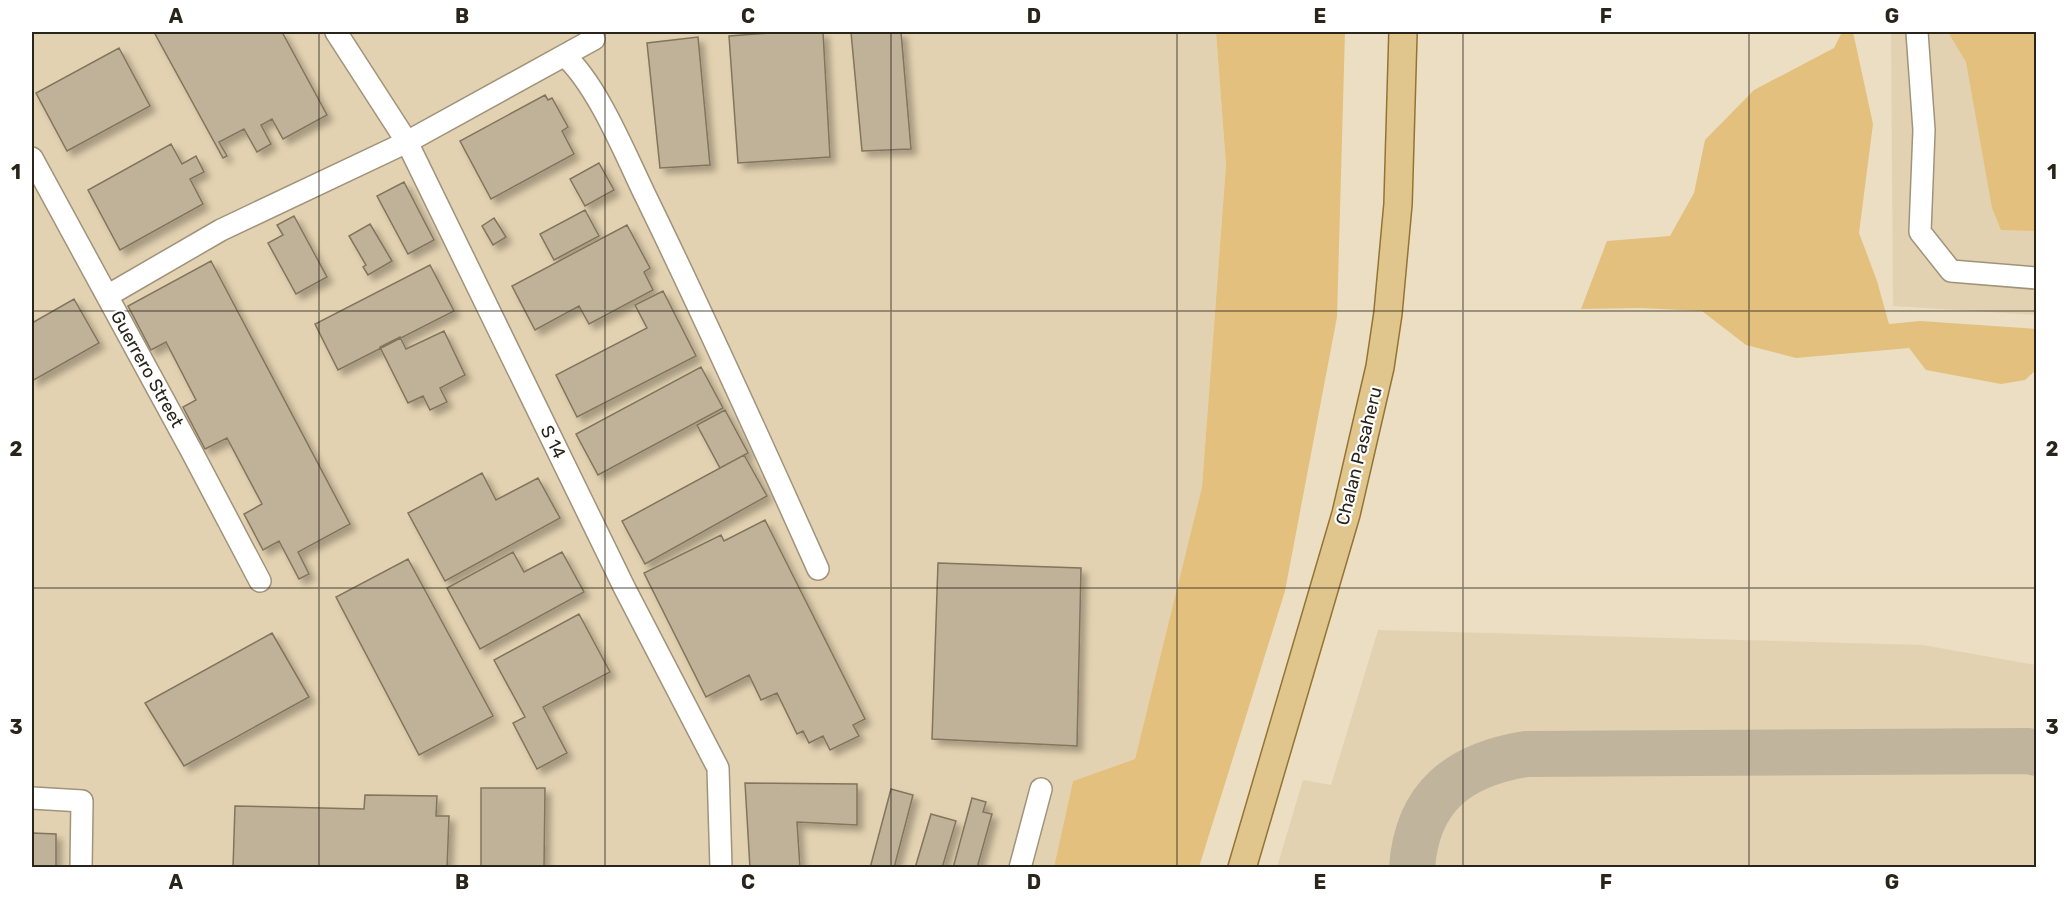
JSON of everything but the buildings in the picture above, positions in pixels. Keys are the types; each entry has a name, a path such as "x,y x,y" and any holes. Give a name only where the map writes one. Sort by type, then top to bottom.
{"main road":[{"name":"Chalan Pasaheru","path":"1242,867 1346,514 1380,368 1392,282 1398,204 1403,32"}],"street":[{"name":"S 14","path":"336,32 406,142 624,587 717,768 721,867"},
{"path":"1917,32 1924,130 1920,232 1951,271 2037,278"},
{"path":"107,296 221,230 406,142 594,39"},
{"path":"565,56 578,68 610,124 695,297 818,569"},
{"name":"Guerrero Street","path":"32,158 260,581"},
{"path":"1020,867 1041,789"},
{"path":"32,798 82,801 81,867"}],"shaded area":[{"path":"32,32 1216,32 1226,165 1202,487 1135,759 1073,781 1054,867 32,867"},
{"path":"1216,32 1345,32 1337,317 1285,591 1199,867 1054,867 1073,781 1135,759 1202,487 1226,165"},
{"path":"1842,32 1853,32 1873,124 1859,233 1877,281 1889,324 1920,321 2036,329 2036,370 2025,380 2001,384 1926,370 1909,348 1796,358 1746,345 1702,311 1640,308 1581,309 1607,241 1670,236 1694,193 1705,140 1754,90 1834,48"},
{"path":"1891,32 2036,32 2036,315 1893,306"},
{"path":"1948,32 2036,32 2036,231 2001,230 1992,208 1966,62"},
{"path":"1378,630 1923,645 2036,665 2036,867 1277,867 1303,780 1331,785"}],"taxiway":[{"path":"1412,868 1422,821 1446,788 1481,766 1526,754 2028,751 2036,753"}]}
